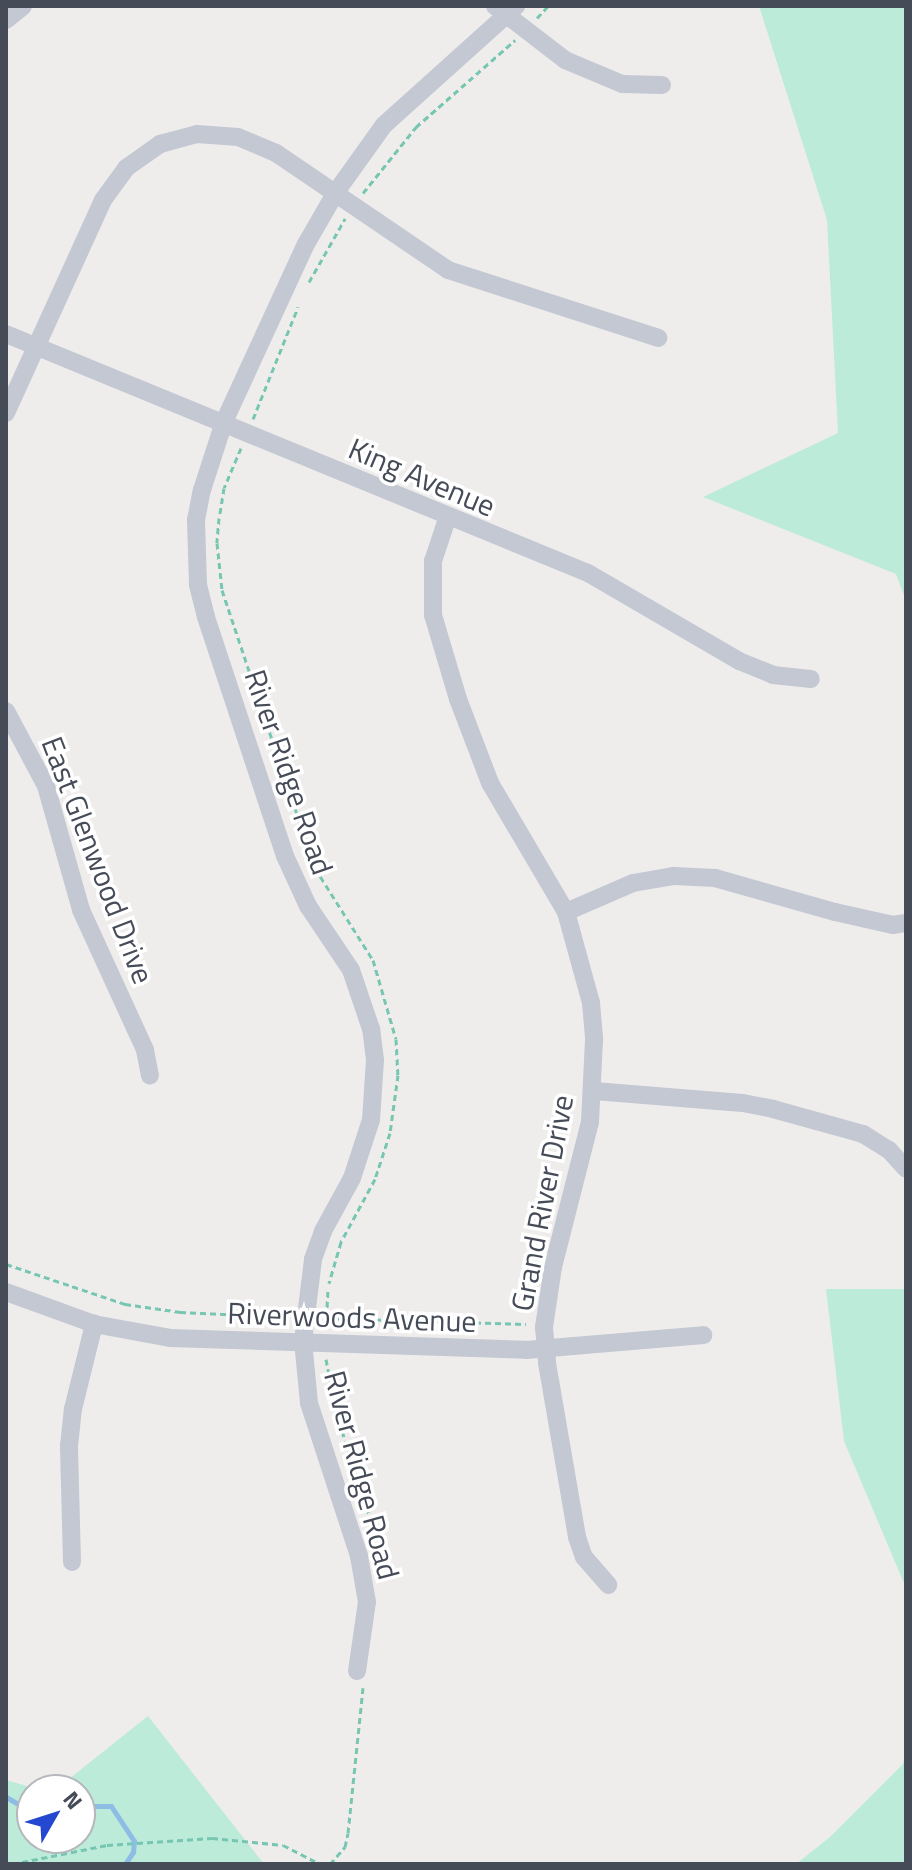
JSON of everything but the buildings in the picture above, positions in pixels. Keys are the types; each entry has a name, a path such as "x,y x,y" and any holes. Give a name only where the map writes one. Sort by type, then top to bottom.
{"street":[{"path":"6,20 23,6"},
{"path":"506,9 565,60 622,84 662,85"},
{"name":"River Ridge Road","path":"357,1671 367,1602 359,1556 309,1403 303,1341 313,1259 323,1231 352,1178 367,1135 375,1090 375,1060 363,999 351,970 308,906 285,856 198,584 196,520 202,490 224,422 306,244 336,192 384,125 506,9"},
{"path":"6,413 103,200 126,168 160,144 197,134 238,137 276,153 448,270 658,338"},
{"name":"King Avenue","path":"6,334 36,349 224,422 447,519 588,573 739,661 773,675 811,679"},
{"name":"Grand River Drive","path":"447,519 433,561 433,615 449,671 490,783 566,912 591,1003 594,1091 582,1161 547,1297 546,1350 577,1537 584,1557 608,1585"},
{"name":"East Glenwood Drive","path":"9,721 46,786 81,910 145,1050 150,1076"},
{"path":"566,912 633,883 674,876 715,878 835,912 893,925 906,923"},
{"path":"594,1091 730,1102 773,1109 863,1134 889,1150 906,1169"},
{"name":"Riverwoods Avenue","path":"6,1292 94,1324 170,1338 546,1350 703,1335"},
{"path":"72,1562 69,1446 73,1409 94,1324"}],"path":[{"path":"533,23 548,6"},
{"path":"361,196 416,127 517,38"},
{"path":"309,283 349,213"},
{"path":"251,423 298,306"},
{"path":"6,1264 125,1304 180,1312 292,1317"},
{"path":"314,1318 534,1324"},
{"path":"12,1864 107,1845 200,1838 283,1845 320,1864"}],"green space":[{"path":"759,6 906,6 906,601 896,574 703,497 838,433 827,220"},
{"path":"826,1289 906,1289 906,1588 844,1441"},
{"path":"148,1716 264,1864 6,1864 6,1780 16,1783 16,1854 96,1854 96,1774 75,1774"},
{"path":"906,1747 906,1864 796,1864 830,1837 903,1764"}],"waterway":[{"path":"6,1797 16,1803"},
{"path":"96,1806 111,1806 134,1841 133,1852 125,1864"}]}
